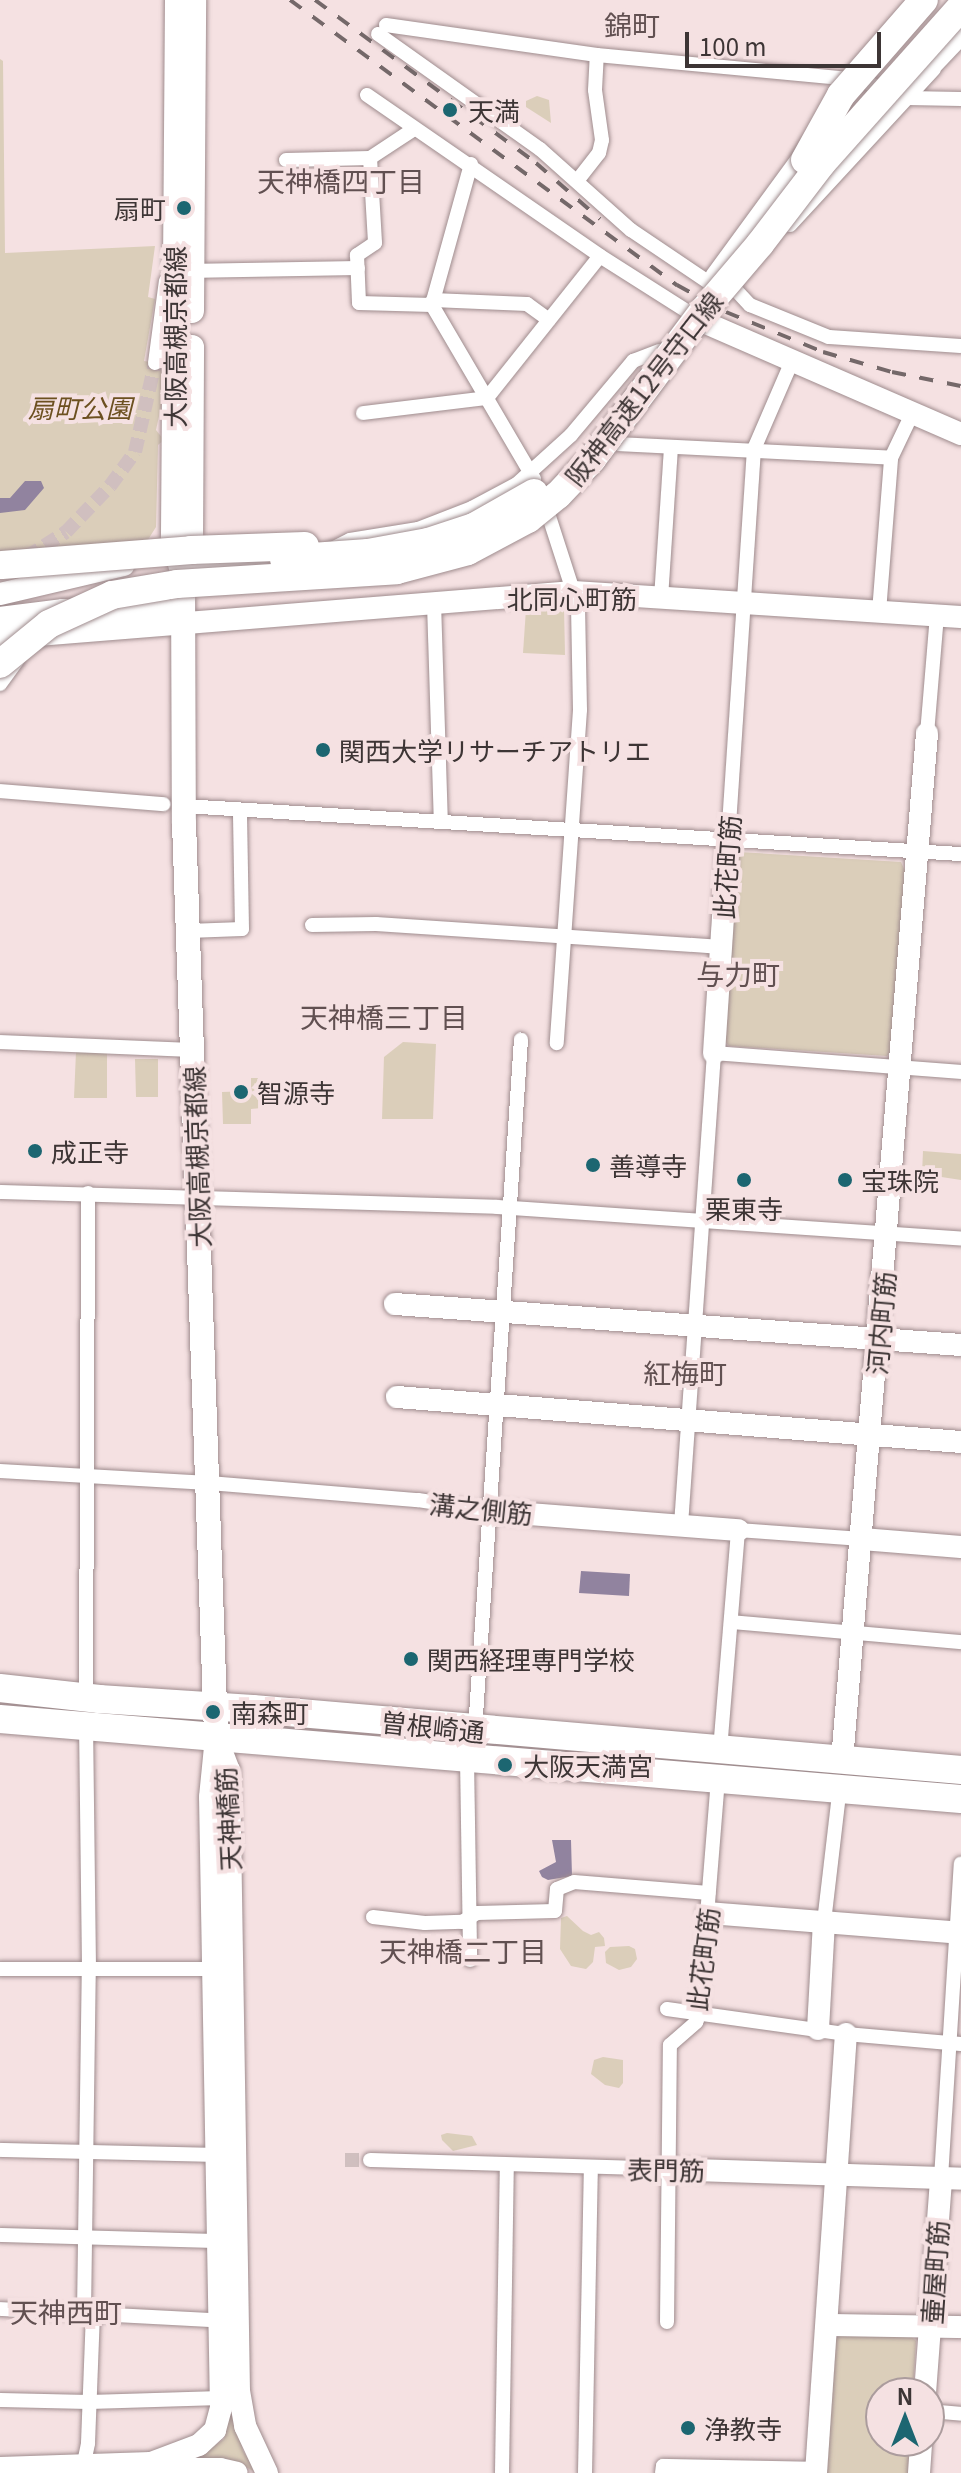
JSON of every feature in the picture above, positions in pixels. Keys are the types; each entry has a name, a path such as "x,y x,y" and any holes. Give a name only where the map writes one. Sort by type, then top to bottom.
{"highway":[{"path":"805,160 841,95 924,0"},
{"name":"阪神高速12号守口線","path":"0,637 58,597 129,574 368,553 451,536 513,507 537,491 597,426 668,331 805,160 945,0"},
{"name":"阪神高速12号守口線","path":"0,664 49,624 112,595 177,584 397,570 451,557 509,532 545,507 592,459 703,311 760,244 822,163 961,7"},
{"path":"760,244 832,173 961,29"},
{"path":"0,565 274,547 326,546 368,553"},
{"name":"曽根崎通","path":"0,1688 961,1770"},
{"name":"曽根崎通","path":"0,1719 961,1799"}],"main road":[{"name":"大阪高槻京都線","path":"177,0 191,547 183,576"},
{"name":"大阪高槻京都線","path":"194,0 173,538 183,576 184,806 216,1737"}],"street":[{"path":"0,618 63,610 116,589 212,567 326,562 425,552 468,539 512,517 516,519 546,500 578,494 619,444 698,318 860,80 932,0"},
{"path":"961,99 907,98 860,80 597,55 382,29 540,149 631,230 683,269 722,286 750,305 829,337 961,346"},
{"path":"722,286 961,40"},
{"path":"577,181 599,153 602,140 595,90 597,55"},
{"path":"367,95 414,129 425,131 600,256 698,318 961,434"},
{"path":"286,160 370,158 414,129"},
{"path":"370,158 375,243 357,255 359,303 527,304 549,320"},
{"path":"471,164 433,302 546,500 578,606 580,710 557,1043"},
{"path":"363,413 487,398 600,256"},
{"path":"155,363 165,283 183,271 358,268"},
{"path":"659,351 633,361 571,435 531,474 485,502 445,519 400,533 341,543 331,550 326,562 329,574 336,582 412,574 477,557 546,500 659,351 698,318"},
{"name":"此花町筋","path":"681,1525 754,449 792,361"},
{"path":"879,612 891,458 912,414"},
{"path":"619,444 891,458"},
{"path":"661,598 671,447"},
{"path":"0,594 146,560 165,550 173,538"},
{"path":"27,615 58,596 80,575"},
{"name":"北同心町筋","path":"0,637 573,592 961,617"},
{"path":"434,603 441,821"},
{"path":"63,610 87,613 159,608 173,612 183,622"},
{"name":"河内町筋","path":"818,2029 824,1922 842,1761 888,1234 937,615"},
{"path":"0,684 38,636"},
{"path":"0,791 240,812 308,812 961,854"},
{"path":"188,931 242,929 240,812"},
{"path":"312,925 376,924 721,947"},
{"path":"475,1730 521,1040"},
{"path":"0,1042 191,1050"},
{"path":"714,1053 961,1072"},
{"path":"0,1192 509,1207 961,1239"},
{"path":"86,1697 88,1193"},
{"path":"395,1304 961,1345"},
{"path":"397,1397 961,1442"},
{"name":"溝之側筋","path":"0,1471 209,1483 418,1500 490,1511 961,1547"},
{"path":"720,1750 738,1530"},
{"path":"731,1622 961,1642"},
{"path":"83,2469 90,2402 84,2238 89,1968 86,1726"},
{"name":"天神橋筋","path":"216,1737 229,1770 223,1969 229,2321 221,2403"},
{"path":"467,1759 470,1960"},
{"name":"此花町筋","path":"667,2322 670,2045 696,2022 699,2015 718,1779"},
{"name":"壷屋町筋","path":"926,2377 929,2327 951,2178 961,1864"},
{"path":"470,1923 477,1913 555,1911 557,1889 574,1882 824,1922 958,1933"},
{"path":"373,1917 425,1923 470,1923"},
{"path":"0,1969 223,1969"},
{"path":"667,2009 846,2034 954,2044"},
{"path":"662,2470 816,2471 846,2034"},
{"path":"0,2150 226,2155"},
{"name":"天神橋筋","path":"226,2155 217,2241 240,2406 252,2443 267,2473"},
{"name":"表門筋","path":"370,2160 951,2178"},
{"path":"502,2473 507,2165"},
{"path":"585,2473 591,2168"},
{"path":"0,2235 217,2241"},
{"path":"0,2309 229,2321"},
{"path":"827,2325 961,2327"},
{"path":"0,2400 221,2403 215,2430 199,2445 151,2463 83,2469 0,2468"},
{"path":"151,2463 171,2469 233,2472"}],"green space":[{"name":"扇町公園","path":"0,59 3,61 5,253 155,246 148,297 155,299 144,361 170,365 156,430 164,440 158,445 156,527 144,546 10,579 0,578"},
{"path":"537,96 549,100 551,123 526,107 526,101"},
{"path":"564,607 565,655 523,653 526,609"},
{"path":"739,852 901,862 905,871 891,1051 887,1056 729,1046 723,1039 735,857"},
{"path":"403,1042 436,1044 433,1119 382,1119 384,1057"},
{"path":"76,1052 107,1053 107,1098 74,1098"},
{"path":"135,1059 158,1059 158,1097 136,1097"},
{"path":"251,1078 265,1078 261,1108 251,1109 251,1124 223,1124 222,1092 251,1091"},
{"path":"923,1151 961,1154 961,1180 922,1174"},
{"path":"567,1916 583,1931 591,1935 599,1932 604,1938 605,1946 595,1947 593,1962 586,1969 571,1966 560,1949 561,1918"},
{"path":"629,1946 635,1949 637,1959 631,1967 619,1970 606,1963 605,1952 610,1947"},
{"path":"603,2057 623,2060 623,2083 619,2088 605,2085 591,2074 594,2060"},
{"path":"441,2135 472,2136 477,2145 453,2151 442,2140"},
{"path":"839,2335 912,2337 916,2341 914,2377 865,2377 865,2457 909,2457 908,2473 824,2473 833,2341"},
{"path":"230,2415 235,2415 243,2451 257,2473 244,2466 193,2461 224,2439"}],"shaded area":[{"path":"25,481 41,481 44,488 25,510 0,513 0,498 10,498"},
{"path":"581,1571 630,1574 629,1596 579,1593"},
{"path":"552,1840 571,1840 572,1876 548,1880 542,1877 539,1871 556,1862"}],"tunnel":[{"path":"27,557 66,532 110,486 135,452 155,363"},
{"path":"345,2160 370,2160"}],"railway":[{"path":"290,0 677,285 726,312 823,352 892,372 961,386"},
{"path":"315,0 536,163 600,219"}],"place":[{"name":"天満","path":"450,110"},
{"name":"扇町","path":"184,208"},
{"name":"関西大学リサーチアトリエ","path":"323,750"},
{"name":"智源寺","path":"241,1092"},
{"name":"成正寺","path":"35,1151"},
{"name":"善導寺","path":"593,1165"},
{"name":"栗東寺","path":"744,1180"},
{"name":"宝珠院","path":"845,1180"},
{"name":"関西経理専門学校","path":"411,1659"},
{"name":"南森町","path":"213,1712"},
{"name":"大阪天満宮","path":"505,1765"},
{"name":"浄教寺","path":"688,2428"}],"district":[{"name":"錦町","path":"632,24"},
{"name":"天神橋四丁目","path":"341,180"},
{"name":"与力町","path":"738,973"},
{"name":"天神橋三丁目","path":"384,1016"},
{"name":"紅梅町","path":"685,1372"},
{"name":"天神橋二丁目","path":"463,1950"},
{"name":"天神西町","path":"66,2311"}]}
